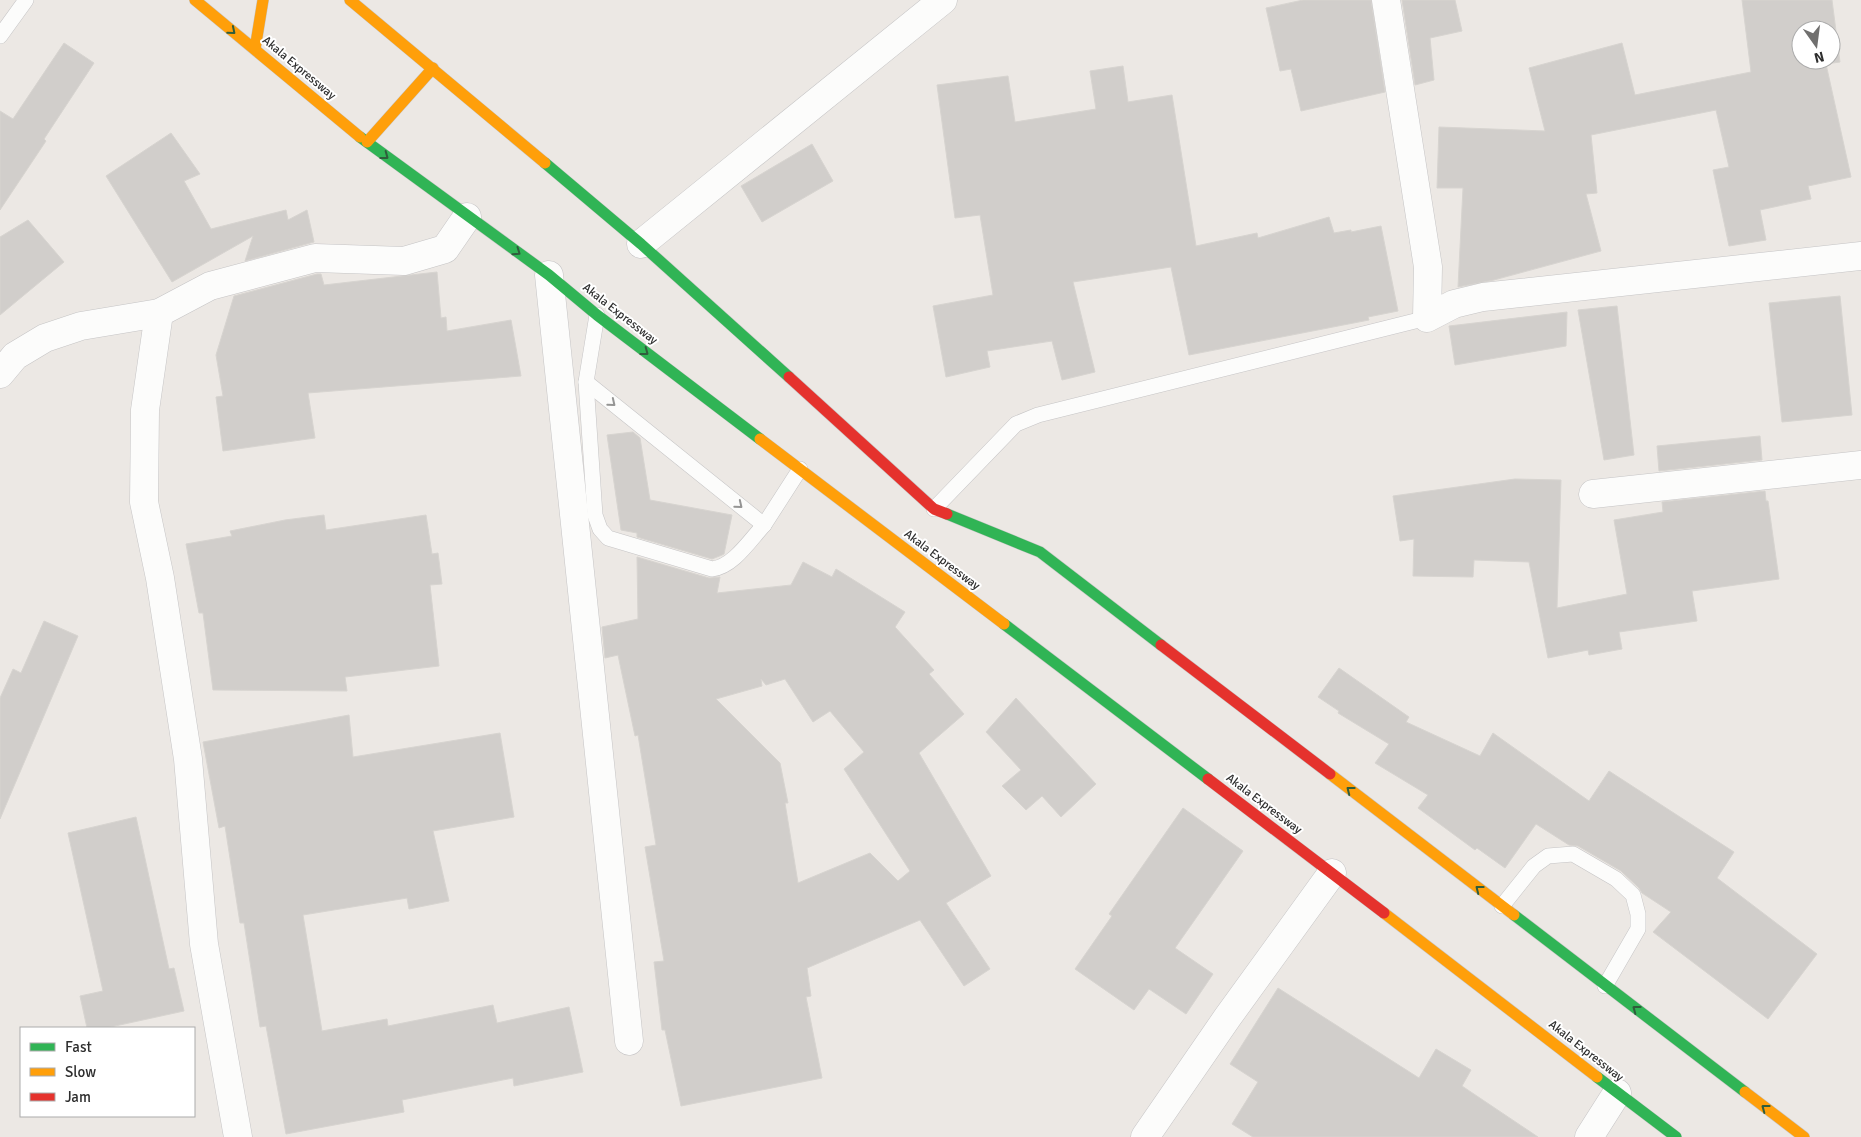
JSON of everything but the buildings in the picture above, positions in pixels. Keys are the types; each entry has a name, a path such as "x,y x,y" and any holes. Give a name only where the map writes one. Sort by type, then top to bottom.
{"main road":[{"name":"Akala Expressway","path":"195,0 367,142 467,217 550,275 597,315 1332,873 1676,1137"},
{"path":"255,49 263,0"},
{"path":"350,0 641,244 934,510 1040,552 1804,1137"},
{"path":"367,142 433,68"}],"street":[{"path":"641,244 943,0"},
{"path":"1386,0 1428,267 1427,318 1454,304 1483,297 1861,256"},
{"path":"0,374 15,356 45,338 81,326 159,313 210,286 315,258 404,262 445,249 467,217"},
{"path":"550,275 629,1040"},
{"path":"159,313 144,410 144,502 160,578 188,759 204,944 238,1137"},
{"path":"1593,494 1861,464"},
{"path":"1145,1137 1227,1018 1332,873"},
{"path":"1589,1137 1617,1093"}],"lane":[{"path":"0,36 26,0"},
{"path":"597,315 586,382 595,515 600,529 608,538 712,569 721,568 730,562 764,525 800,469"},
{"path":"934,510 1016,424 1038,415 1427,318"},
{"path":"586,382 764,525"},
{"path":"1502,906 1534,866 1548,856 1573,854 1616,879 1633,895 1638,914 1638,929 1605,986"}],"traffic: fast":[{"path":"360,137 549,275 597,315 760,439"},
{"path":"545,163 641,244 789,377"},
{"path":"947,514 1040,552 1161,645"},
{"path":"1004,624 1208,779"},
{"path":"1514,915 1745,1092"},
{"path":"1597,1077 1676,1137"}],"traffic: slow":[{"path":"195,0 360,137"},
{"path":"255,49 263,0"},
{"path":"350,0 545,163"},
{"path":"367,142 433,68"},
{"path":"760,439 1004,624"},
{"path":"1330,774 1514,915"},
{"path":"1384,913 1597,1077"},
{"path":"1745,1092 1804,1137"}],"traffic: jam":[{"path":"789,377 934,509 947,514"},
{"path":"1161,645 1330,774"},
{"path":"1208,779 1384,913"}]}
